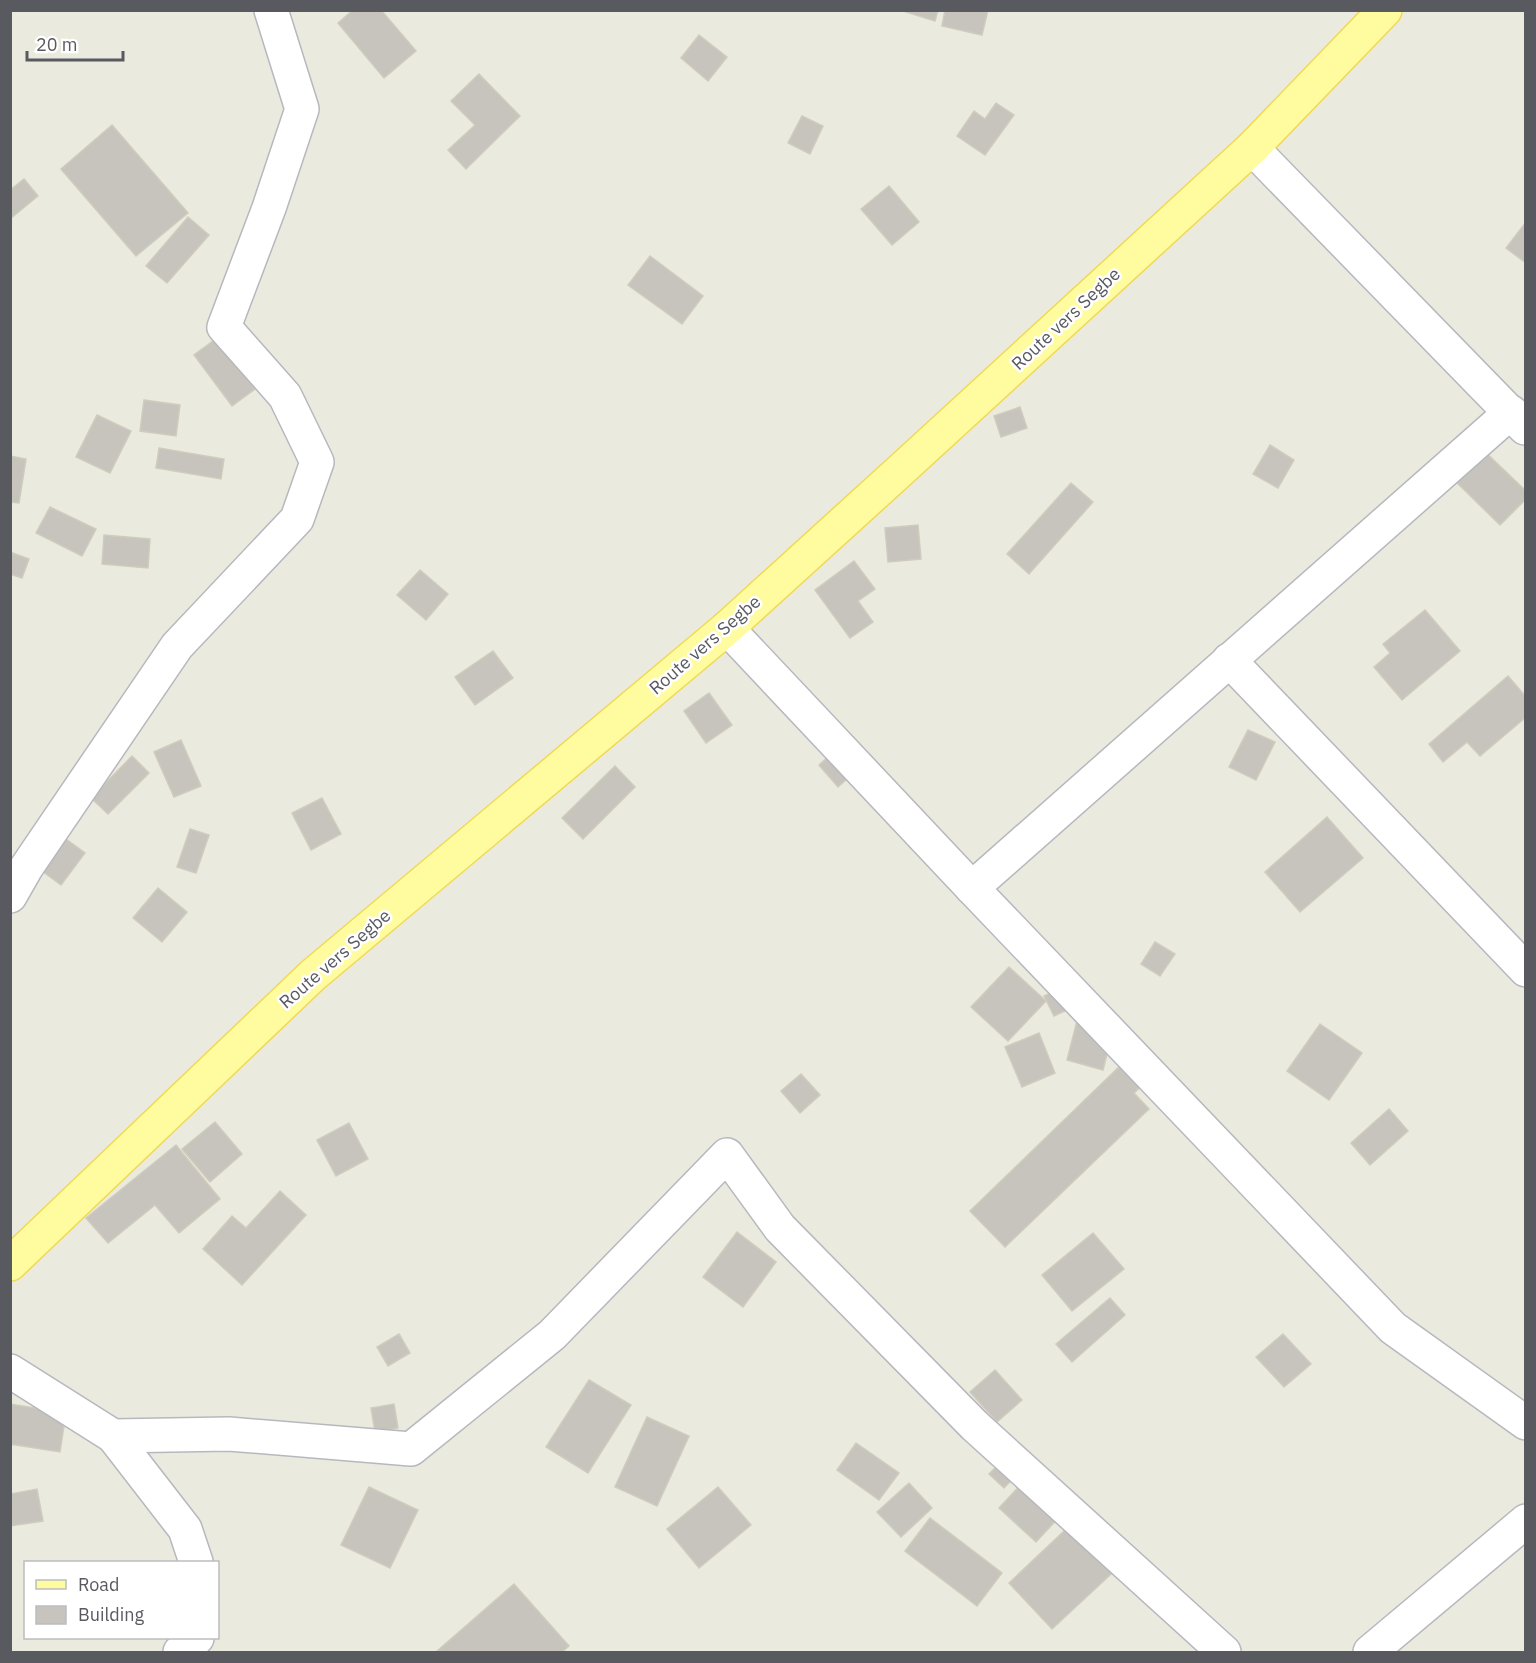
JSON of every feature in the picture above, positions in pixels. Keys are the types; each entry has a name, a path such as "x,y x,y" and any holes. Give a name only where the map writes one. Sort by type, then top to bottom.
{"main road":[{"name":"Route vers Segbe","path":"10,1264 313,975 727,628 893,477 1252,148 1386,10"}],"street":[{"path":"10,896 26,868 177,646 297,519 317,462 285,396 224,327 269,208 302,109 271,10"},
{"path":"972,888 1229,660 1518,421 1252,148"},
{"path":"727,628 1393,1328 1526,1423"},
{"path":"1229,660 1526,970"},
{"path":"114,1436 230,1434 411,1449 552,1335 727,1155 780,1228 975,1426 1224,1653"},
{"path":"10,1371 114,1436 185,1529 195,1561"},
{"path":"1370,1653 1526,1521"},
{"path":"180,1653 196,1639"}],"building":[{"path":"353,10 381,10 416,51 384,78 338,23"},
{"path":"900,10 938,10 935,21"},
{"path":"945,10 988,10 982,35 942,26"},
{"path":"699,35 727,57 708,81 681,58"},
{"path":"479,74 520,116 466,169 448,150 475,125 451,101"},
{"path":"996,103 1014,115 985,155 957,136 974,111 985,119"},
{"path":"802,116 823,126 810,154 788,143"},
{"path":"112,125 188,213 136,256 61,169"},
{"path":"24,179 38,196 10,219 10,190"},
{"path":"889,186 919,222 892,245 861,209"},
{"path":"188,217 209,235 167,283 146,266"},
{"path":"1526,222 1526,263 1506,248"},
{"path":"650,256 703,296 682,324 628,285"},
{"path":"217,338 255,389 232,406 194,355"},
{"path":"144,400 180,405 176,436 140,431"},
{"path":"1020,407 1027,428 1001,437 994,416"},
{"path":"97,415 131,431 110,473 76,457"},
{"path":"1270,445 1294,460 1278,488 1253,474"},
{"path":"1479,446 1526,491 1526,499 1500,525 1450,476"},
{"path":"159,448 224,459 221,479 156,468"},
{"path":"10,456 26,459 19,503 10,502"},
{"path":"1071,483 1093,502 1029,574 1007,554"},
{"path":"50,507 96,529 82,556 36,533"},
{"path":"918,525 921,559 888,562 885,528"},
{"path":"104,535 150,539 148,568 102,564"},
{"path":"10,552 29,559 22,578 10,574"},
{"path":"854,561 875,589 858,601 873,622 850,638 815,590"},
{"path":"420,570 448,594 426,620 397,595"},
{"path":"1425,610 1460,651 1402,700 1374,667 1390,653 1383,644"},
{"path":"493,651 513,678 475,705 455,677"},
{"path":"1508,676 1526,697 1526,717 1480,756 1467,742 1443,762 1429,744"},
{"path":"709,693 732,725 706,743 684,711"},
{"path":"1248,730 1275,742 1256,780 1229,767"},
{"path":"849,739 867,761 838,787 819,765"},
{"path":"181,740 201,786 174,797 154,752"},
{"path":"132,756 149,773 108,814 91,798"},
{"path":"615,766 635,787 583,839 562,818"},
{"path":"322,798 341,834 311,850 292,813"},
{"path":"1327,817 1363,858 1300,912 1265,872"},
{"path":"190,829 209,835 196,873 177,867"},
{"path":"66,839 85,853 61,885 42,871"},
{"path":"158,888 187,912 162,942 133,918"},
{"path":"1155,942 1175,954 1160,976 1141,964"},
{"path":"1009,967 1046,1001 1008,1041 971,1007"},
{"path":"1067,987 1076,1006 1054,1016 1044,996"},
{"path":"1079,1013 1115,1022 1103,1070 1067,1060"},
{"path":"1320,1024 1362,1053 1329,1100 1287,1071"},
{"path":"1039,1033 1055,1073 1022,1087 1005,1047"},
{"path":"1126,1060 1147,1081 1134,1093 1149,1109 1005,1247 970,1211"},
{"path":"801,1074 820,1095 800,1113 781,1091"},
{"path":"1389,1109 1408,1131 1370,1165 1351,1143"},
{"path":"215,1122 242,1154 210,1182 182,1149"},
{"path":"349,1123 368,1159 336,1176 317,1140"},
{"path":"176,1145 220,1199 179,1233 155,1205 108,1243 86,1218"},
{"path":"280,1191 306,1215 242,1285 203,1249 232,1216 246,1228"},
{"path":"737,1232 776,1262 743,1307 703,1277"},
{"path":"1093,1233 1124,1269 1072,1311 1042,1275"},
{"path":"1110,1298 1125,1315 1072,1362 1056,1344"},
{"path":"399,1334 410,1353 388,1366 377,1347"},
{"path":"1283,1334 1311,1364 1284,1387 1256,1357"},
{"path":"995,1370 1022,1400 997,1422 970,1392"},
{"path":"589,1380 631,1405 588,1473 546,1447"},
{"path":"10,1404 66,1413 60,1452 10,1444"},
{"path":"394,1404 398,1428 375,1432 371,1408"},
{"path":"647,1417 689,1436 657,1506 615,1487"},
{"path":"856,1443 899,1473 879,1500 837,1470"},
{"path":"1008,1455 1022,1469 1004,1488 989,1474"},
{"path":"1037,1467 1074,1501 1036,1542 999,1508"},
{"path":"909,1483 932,1508 901,1537 877,1512"},
{"path":"369,1487 418,1510 390,1568 341,1545"},
{"path":"718,1487 751,1525 699,1568 667,1529"},
{"path":"37,1489 43,1521 10,1526 10,1494"},
{"path":"1080,1516 1124,1562 1052,1629 1009,1583"},
{"path":"930,1518 1002,1573 977,1606 905,1551"},
{"path":"514,1584 569,1646 562,1652 436,1652"}]}
